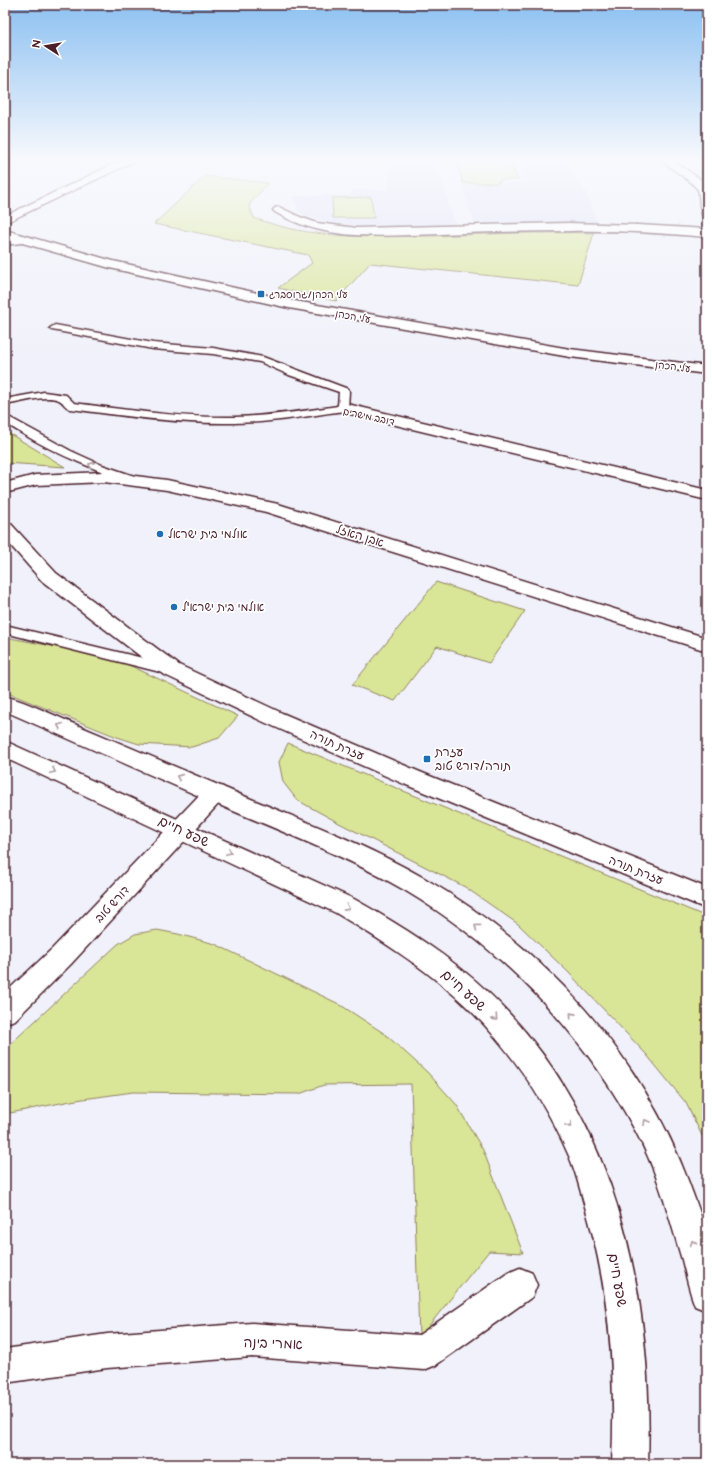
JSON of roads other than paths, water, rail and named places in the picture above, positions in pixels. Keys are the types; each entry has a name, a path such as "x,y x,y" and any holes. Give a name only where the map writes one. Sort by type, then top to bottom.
{"street":[{"path":"329,228 351,231 538,228"},
{"path":"610,228 644,228 707,233"},
{"name":"עלי הכהן","path":"5,234 168,278 289,304 554,351 707,370"},
{"name":"דובב מישרים","path":"343,408 707,495"},
{"name":"אבן האזל","path":"5,488 35,480 104,477 222,496 272,508 707,645"},
{"name":"עזרת תורה","path":"5,528 49,577 172,670 274,718 412,778 707,899"},
{"path":"5,703 375,863 414,884 491,936 549,990 591,1036 621,1078 648,1125 674,1183 707,1294"},
{"name":"שפע חיים","path":"5,748 345,906 399,938 444,970 481,1003 519,1045 553,1094 583,1152 605,1216 621,1285 630,1361 632,1433 630,1464"},
{"name":"דורש טוב","path":"5,1011 62,956 215,793"},
{"name":"אמרי בינה","path":"5,1366 107,1351 252,1340 424,1353 520,1285"}],"lane":[{"path":"5,242 26,240"},
{"path":"55,328 153,346 213,351 263,360 293,373 325,383 344,391 343,408"},
{"name":"דובב מישרים","path":"5,402 44,395 62,397 71,406 158,416 216,419 258,419 343,408"},
{"path":"5,418 39,440 66,454 99,469 141,482"},
{"path":"5,629 172,670"}],"place":[{"name":"עלי הכהן/גרוסברג","path":"261,294"},
{"name":"אולמי בית ישראל","path":"160,534"},
{"name":"אולמי בית ישרא'ל","path":"174,607"},
{"name":"עזרת תורה/דורש טוב","path":"427,759"}]}
